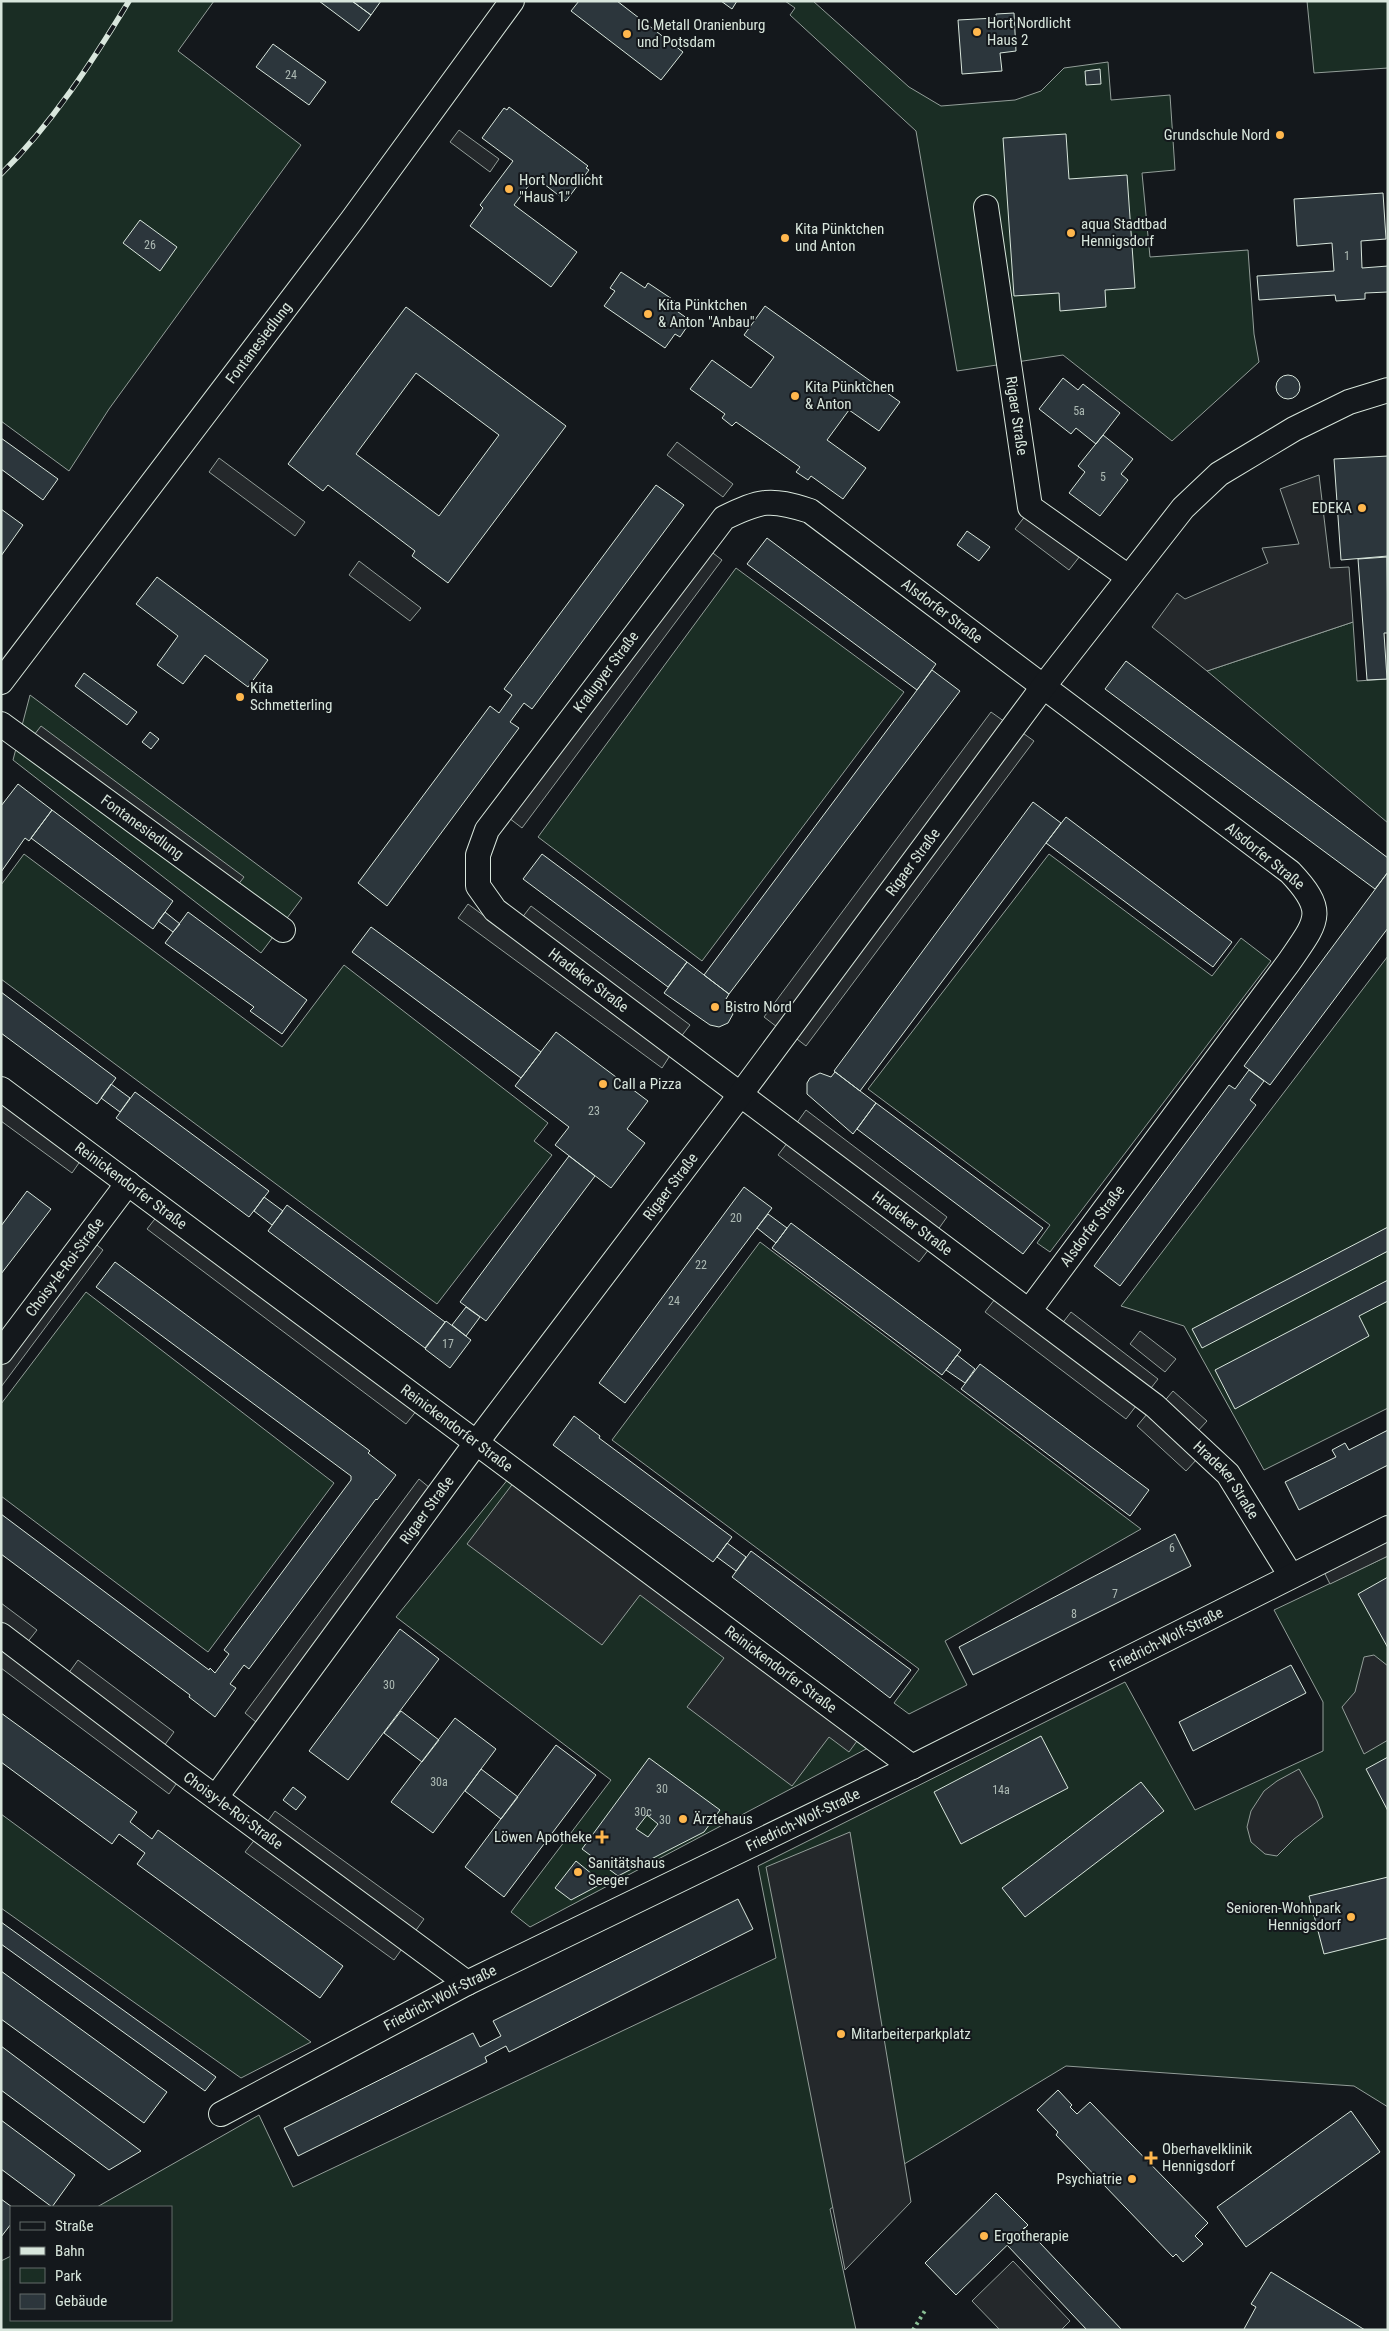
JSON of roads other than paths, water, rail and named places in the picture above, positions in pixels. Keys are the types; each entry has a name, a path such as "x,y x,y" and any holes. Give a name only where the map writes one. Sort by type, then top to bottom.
{"street":[{"name":"Fontanesiedlung","path":"1,682 352,220 512,1"},
{"name":"Rigaer Straße","path":"986,207 1030,507 1127,576"},
{"name":"Rigaer Straße","path":"216,1798 476,1443 740,1095 1127,576 1183,508 1219,474 1294,429 1349,402 1388,390"},
{"name":"Kralupyer Straße","path":"495,910 478,886 478,855 487,830 724,518 754,504 783,502 810,510"},
{"name":"Alsdorfer Straße","path":"810,510 1290,872 1308,890 1316,911 1312,928 1289,962 1029,1311"},
{"name":"Fontanesiedlung","path":"1,724 283,930"},
{"name":"Hradeker Straße","path":"495,910 1155,1406 1228,1474 1291,1576"},
{"name":"Reinickendorfer Straße","path":"1,1089 912,1767"},
{"name":"Choisy-le-Roi-Straße","path":"1,1352 128,1183"},
{"name":"Friedrich-Wolf-Straße","path":"221,2114 468,1983 912,1767 1388,1528"},
{"name":"Choisy-le-Roi-Straße","path":"1,1635 216,1798 468,1983"}],"railway":[{"path":"1,174 20,155 70,92 101,47 129,1"}],"place":[{"name":"Hort Nordlicht Haus 2","path":"977,32"},
{"name":"IG Metall Oranienburg und Potsdam","path":"627,34"},
{"name":"Grundschule Nord","path":"1280,135"},
{"name":"Hort Nordlicht \"Haus 1\"","path":"509,189"},
{"name":"aqua Stadtbad Hennigsdorf","path":"1071,233"},
{"name":"Kita Pünktchen und Anton","path":"785,238"},
{"name":"Kita Pünktchen & Anton \"Anbau\"","path":"648,314"},
{"name":"Kita Pünktchen & Anton","path":"795,396"},
{"name":"EDEKA","path":"1362,508"},
{"name":"Kita Schmetterling","path":"240,697"},
{"name":"Bistro Nord","path":"715,1007"},
{"name":"Call a Pizza","path":"603,1084"},
{"name":"Ärztehaus","path":"683,1819"},
{"name":"Löwen Apotheke","path":"602,1837"},
{"name":"Sanitätshaus Seeger","path":"578,1872"},
{"name":"Senioren-Wohnpark Hennigsdorf","path":"1351,1917"},
{"name":"Mitarbeiterparkplatz","path":"841,2034"},
{"name":"Oberhavelklinik Hennigsdorf","path":"1151,2158"},
{"name":"Psychiatrie","path":"1132,2179"},
{"name":"Ergotherapie","path":"984,2236"}]}
